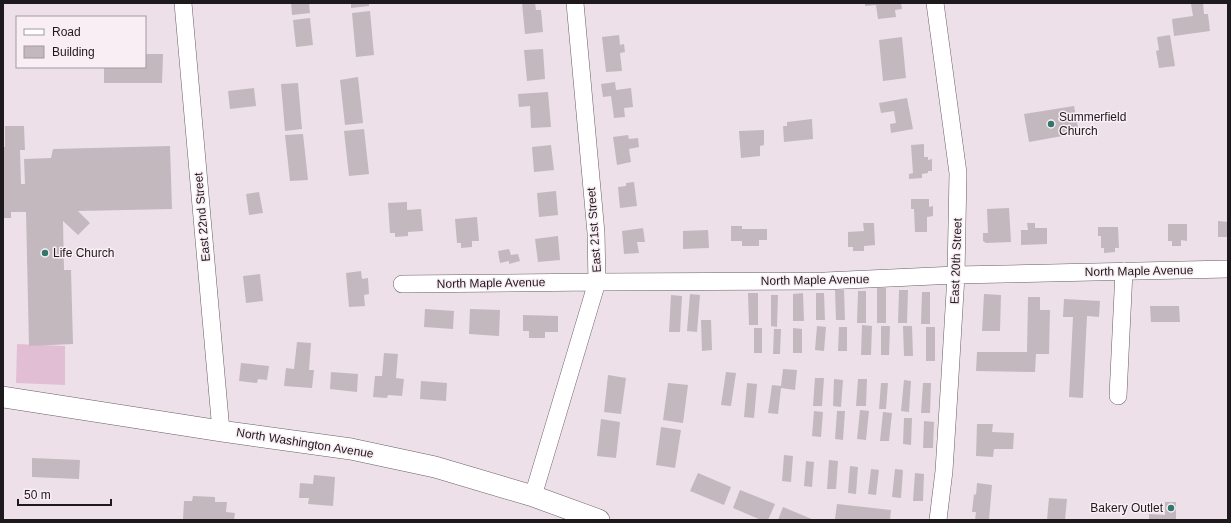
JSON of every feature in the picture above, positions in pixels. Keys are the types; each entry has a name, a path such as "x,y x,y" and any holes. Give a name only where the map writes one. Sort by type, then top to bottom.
{"main road":[{"name":"North Washington Avenue","path":"3,396 222,431 351,449 436,467 533,496 599,520"}],"street":[{"name":"East 22nd Street","path":"183,3 222,431"},
{"name":"East 21st Street","path":"533,496 597,282 596,233 575,3"},
{"name":"East 20th Street","path":"936,3 958,173 956,275 944,471 938,520"},
{"name":"North Maple Avenue","path":"402,284 825,281 956,275 1228,269"},
{"path":"1118,396 1124,272"}],"shaded area":[{"path":"17,344 65,346 65,385 16,383"}],"building":[{"path":"291,3 309,3 310,13 292,15"},
{"path":"351,3 369,3 369,6 351,8"},
{"path":"522,3 535,3 536,10 541,10 543,32 525,34"},
{"path":"865,3 901,3 902,9 895,10 896,17 878,19 876,5 865,6"},
{"path":"1203,3 1204,14 1208,14 1210,31 1174,36 1172,19 1193,16 1191,4"},
{"path":"370,11 374,55 356,57 352,13"},
{"path":"310,18 313,45 296,47 293,20"},
{"path":"619,35 620,45 624,44 625,52 620,53 622,71 606,72 602,37"},
{"path":"1170,35 1175,66 1159,68 1156,51 1159,50 1157,37"},
{"path":"902,37 906,78 883,81 879,40"},
{"path":"543,49 545,79 527,81 524,50"},
{"path":"146,54 163,54 162,83 104,83 104,68 146,68"},
{"path":"358,77 363,123 345,125 340,80"},
{"path":"615,82 616,90 631,88 633,107 624,108 625,117 614,118 611,96 603,97 601,84"},
{"path":"298,83 302,129 285,131 281,84"},
{"path":"254,88 256,106 230,109 228,91"},
{"path":"548,92 551,127 531,128 530,106 519,107 518,94"},
{"path":"907,98 913,129 891,133 890,124 896,123 894,111 881,113 879,103"},
{"name":"Summerfield Church","path":"1074,106 1079,133 1029,142 1024,114"},
{"path":"812,119 813,139 784,142 783,126 787,126 787,122"},
{"name":"Life Church","path":"5,126 24,126 25,150 20,150 21,184 25,184 24,159 51,158 53,149 170,146 172,209 78,211 90,223 78,235 63,221 64,270 71,270 73,344 29,346 26,212 11,212 11,218 3,218 3,147 5,147"},
{"path":"364,129 369,174 349,176 344,131"},
{"path":"764,130 764,145 760,146 760,156 741,158 739,131"},
{"path":"303,134 308,180 290,181 285,135"},
{"path":"628,135 629,139 638,138 639,147 629,149 631,162 617,165 613,137"},
{"path":"924,144 924,157 928,157 928,160 932,159 932,171 922,174 922,178 909,179 909,174 913,173 911,145"},
{"path":"551,145 554,170 534,172 532,147"},
{"path":"634,182 637,206 620,208 618,187 626,186 626,183"},
{"path":"556,191 558,215 539,217 537,193"},
{"path":"259,192 263,213 249,215 246,194"},
{"path":"911,199 929,199 929,207 933,206 933,216 927,217 927,232 915,232 914,209 911,209"},
{"path":"407,202 407,210 421,209 423,231 408,232 408,236 395,237 395,233 390,233 388,203"},
{"path":"1009,208 1011,242 986,243 983,241 983,233 988,233 987,209"},
{"path":"477,217 479,241 472,241 472,247 461,248 461,243 457,243 455,219"},
{"path":"1218,221 1228,222 1228,237 1218,237"},
{"path":"863,223 874,223 875,245 864,246 864,251 853,251 853,247 848,247 848,232 864,231"},
{"path":"1027,223 1035,223 1035,228 1047,228 1047,244 1021,245 1021,230 1028,230"},
{"path":"1168,224 1187,224 1187,241 1181,240 1181,246 1172,246 1172,241 1168,241"},
{"path":"731,226 742,226 742,229 767,229 767,240 759,240 759,246 742,246 742,241 731,241"},
{"path":"1098,227 1118,227 1119,248 1115,248 1115,252 1104,253 1104,248 1101,248 1101,236 1098,236"},
{"path":"643,228 645,242 637,242 639,253 624,254 622,231"},
{"path":"708,230 709,248 683,249 683,231"},
{"path":"558,236 560,260 538,262 535,239"},
{"path":"509,249 511,255 518,254 520,261 509,264 509,261 500,263 498,251"},
{"path":"361,271 362,279 368,278 369,294 364,295 365,306 349,307 346,273"},
{"path":"260,274 263,301 246,303 243,276"},
{"path":"877,288 886,288 886,323 877,323"},
{"path":"835,290 844,290 845,320 836,320"},
{"path":"899,290 908,290 907,323 898,323"},
{"path":"858,291 866,291 866,323 857,323"},
{"path":"922,292 930,292 930,324 921,324"},
{"path":"748,293 758,293 758,325 749,325"},
{"path":"803,293 804,321 793,321 793,294"},
{"path":"816,293 824,293 825,320 816,320"},
{"path":"690,294 700,295 697,332 687,331"},
{"path":"984,294 1001,295 1000,331 982,331"},
{"path":"671,295 682,296 680,332 669,332"},
{"path":"771,295 778,295 777,327 771,326"},
{"path":"1028,297 1040,297 1040,310 1050,310 1049,354 1036,354 1035,372 976,371 977,352 1027,352"},
{"path":"1064,299 1100,301 1099,317 1087,316 1083,398 1069,397 1073,317 1063,317"},
{"path":"1150,306 1179,306 1180,322 1151,322"},
{"path":"425,309 454,311 453,329 424,327"},
{"path":"470,309 500,310 499,336 469,334"},
{"path":"523,315 558,316 558,332 545,332 545,338 529,338 529,331 523,331"},
{"path":"701,320 711,320 712,350 702,351"},
{"path":"862,325 872,326 871,355 861,355"},
{"path":"817,326 826,327 824,351 815,350"},
{"path":"881,326 890,326 889,355 881,355"},
{"path":"903,326 912,326 913,356 904,356"},
{"path":"839,327 847,327 847,351 838,351"},
{"path":"926,327 935,327 935,361 926,361"},
{"path":"754,328 762,328 762,353 754,353"},
{"path":"793,328 802,329 802,353 793,353"},
{"path":"774,329 781,329 780,354 773,354"},
{"path":"297,342 311,343 309,370 314,370 312,388 284,386 286,368 294,369"},
{"path":"384,353 398,354 396,378 404,379 402,396 388,395 387,398 373,397 375,376 382,376"},
{"path":"241,363 269,366 267,380 258,379 257,383 239,381"},
{"path":"783,369 797,370 795,390 781,388 778,414 768,413 772,385 781,386"},
{"path":"331,372 358,374 357,392 330,389"},
{"path":"726,372 736,373 731,406 721,405"},
{"path":"608,375 626,378 621,414 604,412"},
{"path":"815,378 824,378 822,406 813,406"},
{"path":"834,379 843,380 841,407 833,406"},
{"path":"858,379 867,379 866,406 856,406"},
{"path":"904,380 911,381 909,412 901,411"},
{"path":"421,381 447,383 446,401 420,399"},
{"path":"668,383 688,385 683,423 663,420"},
{"path":"747,383 757,384 754,418 744,417"},
{"path":"881,383 888,383 886,409 879,409"},
{"path":"923,383 931,383 930,413 921,413"},
{"path":"860,410 869,411 866,440 857,439"},
{"path":"814,411 823,412 821,437 812,436"},
{"path":"837,411 845,411 843,440 835,439"},
{"path":"883,412 892,413 889,441 880,441"},
{"path":"904,418 912,418 911,445 903,444"},
{"path":"601,419 620,422 616,458 597,456"},
{"path":"924,421 934,422 933,448 923,448"},
{"path":"977,424 993,424 992,432 1014,433 1013,449 994,449 993,457 976,456"},
{"path":"661,427 681,430 675,468 656,465"},
{"path":"784,455 793,456 791,482 782,481"},
{"path":"32,458 80,460 79,479 32,477"},
{"path":"829,460 838,461 836,489 827,489"},
{"path":"806,461 814,462 812,487 804,486"},
{"path":"850,466 858,467 856,494 848,493"},
{"path":"871,469 879,470 876,495 868,494"},
{"path":"895,469 903,470 901,498 892,497"},
{"path":"698,473 731,487 724,505 690,491"},
{"path":"915,473 924,474 923,501 913,501"},
{"path":"314,475 335,477 333,506 308,504 309,498 299,498 300,483 313,484"},
{"path":"977,483 992,485 989,520 975,520 976,512 972,512"},
{"path":"740,490 775,504 768,520 761,520 733,508"},
{"path":"193,496 215,497 215,502 227,502 226,512 235,513 234,520 183,520 184,501 192,501"},
{"path":"1049,498 1067,499 1065,520 1047,520"},
{"name":"Bakery Outlet","path":"1165,502 1176,502 1176,520 1149,520 1149,514 1165,515"},
{"path":"837,504 891,510 890,520 835,519"},
{"path":"783,507 814,520 778,520"}],"place":[{"name":"Summerfield Church","path":"1051,124"},
{"name":"Life Church","path":"45,253"},
{"name":"Bakery Outlet","path":"1171,508"}]}
